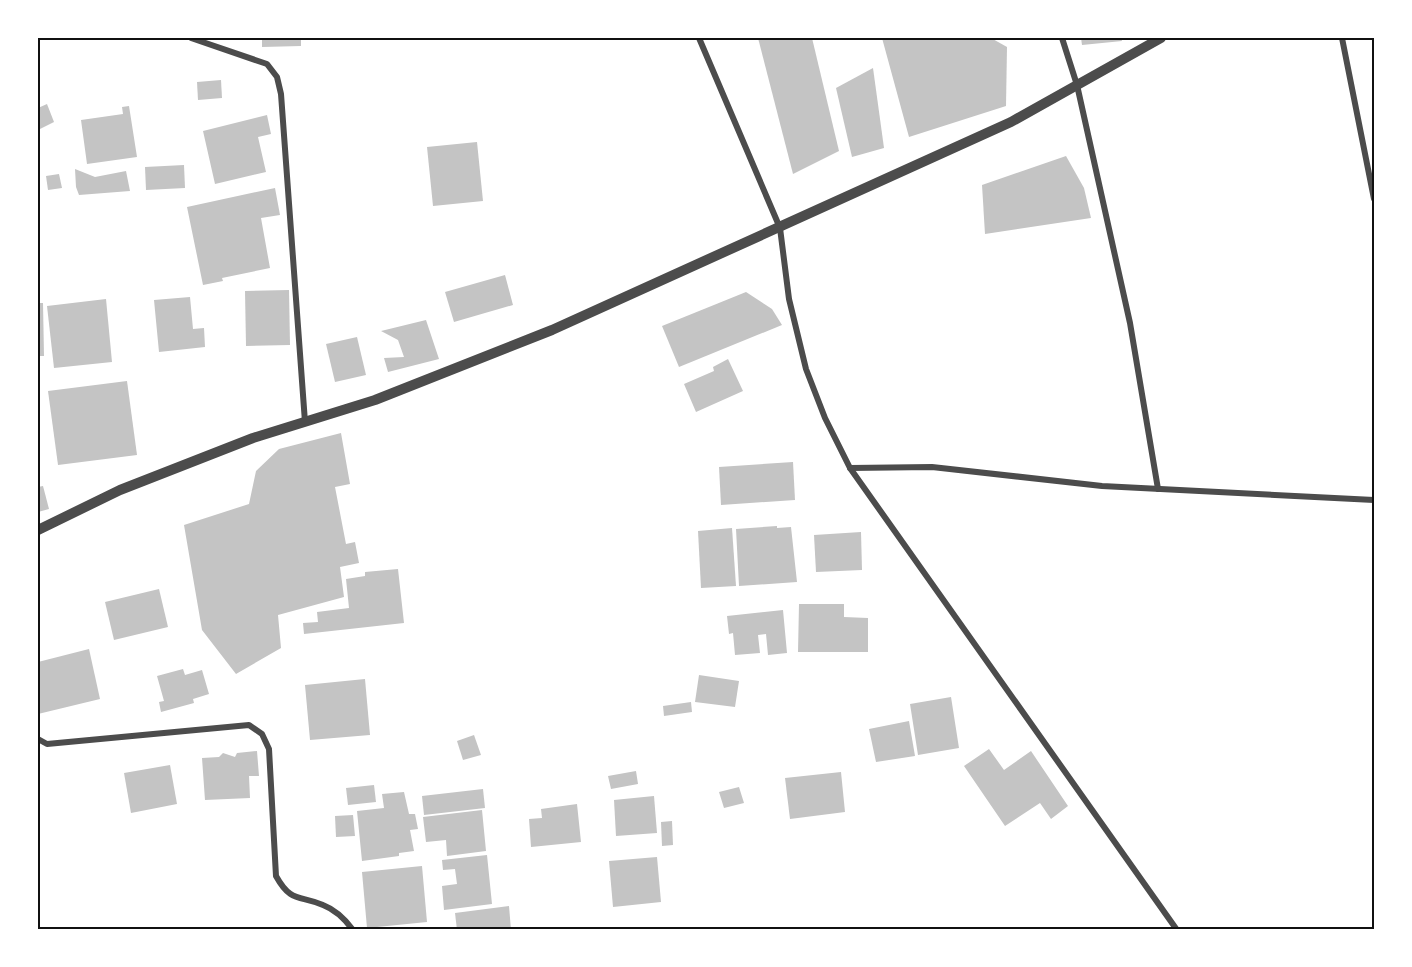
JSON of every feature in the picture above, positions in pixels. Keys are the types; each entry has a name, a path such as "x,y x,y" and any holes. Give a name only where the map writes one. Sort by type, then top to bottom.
{"street":[{"path":"191,38 267,64 277,77 281,93 305,422"},
{"path":"699,38 780,228 789,299 806,369 825,418 850,468 1177,930"},
{"path":"1062,38 1077,84 1130,323 1158,489"},
{"path":"38,530 120,490 253,438 375,400 552,330 1011,122 1161,38"},
{"path":"1342,38 1374,199"},
{"path":"850,468 932,467 1102,486 1374,500"},
{"path":"38,739 46,744 249,725 262,734 269,749 276,876 284,889 297,898 323,904 337,912 353,930"}],"building":[{"path":"262,38 301,38 301,46 262,47"},
{"path":"758,38 812,38 839,151 793,174"},
{"path":"882,38 991,38 1007,47 1006,106 909,137"},
{"path":"1081,38 1121,38 1122,41 1082,45"},
{"path":"873,68 884,148 852,157 836,88"},
{"path":"221,80 222,98 198,100 197,82"},
{"path":"47,104 54,122 38,130 38,108"},
{"path":"129,106 137,157 87,164 81,120 123,114 122,107"},
{"path":"267,115 271,134 258,137 266,172 215,184 203,131"},
{"path":"477,142 483,201 433,206 427,147"},
{"path":"1066,156 1084,188 1091,218 985,234 982,185"},
{"path":"184,165 185,188 146,190 145,167"},
{"path":"75,169 95,177 126,171 130,191 79,195"},
{"path":"59,174 62,188 48,190 46,176"},
{"path":"275,188 280,215 261,218 270,268 222,278 223,281 203,285 187,207"},
{"path":"505,275 513,305 454,322 445,292"},
{"path":"289,290 290,345 246,346 245,291"},
{"path":"746,292 772,309 782,325 679,367 662,326"},
{"path":"190,297 193,329 204,328 205,347 159,352 154,300"},
{"path":"106,299 112,362 54,368 47,306"},
{"path":"38,303 43,303 44,356 38,356"},
{"path":"426,320 439,359 388,372 384,358 404,357 398,340 381,331"},
{"path":"357,337 366,375 335,382 326,344"},
{"path":"728,359 743,391 696,412 684,384 714,371 713,367"},
{"path":"127,381 137,455 58,465 48,391"},
{"path":"341,433 350,484 335,487 346,544 355,542 359,563 340,567 344,597 278,615 281,648 236,674 202,630 184,525 249,504 256,471 279,449"},
{"path":"793,462 795,500 721,505 719,467"},
{"path":"43,486 49,509 38,512 38,487"},
{"path":"777,526 777,528 791,527 797,582 739,586 736,529"},
{"path":"732,528 736,586 701,588 698,531"},
{"path":"861,532 862,570 816,572 814,535"},
{"path":"398,569 404,623 304,634 303,623 318,622 317,612 349,608 346,579 365,576 365,572"},
{"path":"159,589 168,627 114,640 105,602"},
{"path":"799,604 844,604 844,617 868,618 868,652 798,652"},
{"path":"783,610 787,653 768,655 766,634 758,635 760,653 735,655 733,633 729,634 727,616"},
{"path":"89,649 100,699 38,714 38,662"},
{"path":"183,669 185,675 202,670 209,694 193,699 194,703 161,712 159,702 164,701 157,676"},
{"path":"699,675 739,681 735,707 695,702"},
{"path":"365,679 370,735 310,740 305,685"},
{"path":"951,697 959,748 918,755 910,704"},
{"path":"691,702 692,712 664,716 663,706"},
{"path":"909,721 915,756 876,762 869,729"},
{"path":"474,735 481,755 463,760 457,741"},
{"path":"989,749 1004,770 1031,751 1068,806 1051,819 1040,803 1005,826 964,766"},
{"path":"257,751 259,776 249,776 250,798 205,800 202,758 219,757 223,753 235,757 237,753"},
{"path":"170,765 177,804 131,813 124,773"},
{"path":"636,771 638,784 611,789 608,776"},
{"path":"841,772 845,812 790,819 785,778"},
{"path":"374,785 376,802 348,805 346,788"},
{"path":"739,787 744,803 724,808 719,792"},
{"path":"483,789 485,808 424,815 422,796"},
{"path":"404,792 409,814 415,814 418,829 410,830 414,851 399,853 399,856 362,861 357,811 384,808 382,794"},
{"path":"654,796 657,833 616,836 614,800"},
{"path":"577,804 581,842 531,847 529,819 542,818 541,809"},
{"path":"482,810 486,851 447,856 446,840 426,842 423,817"},
{"path":"353,815 355,836 336,837 335,816"},
{"path":"672,821 673,845 662,846 661,822"},
{"path":"487,855 492,904 444,910 442,886 457,884 455,869 443,870 442,860"},
{"path":"657,857 661,902 613,907 609,861"},
{"path":"422,866 427,922 367,928 362,872"},
{"path":"509,906 511,930 457,930 455,913"}]}
